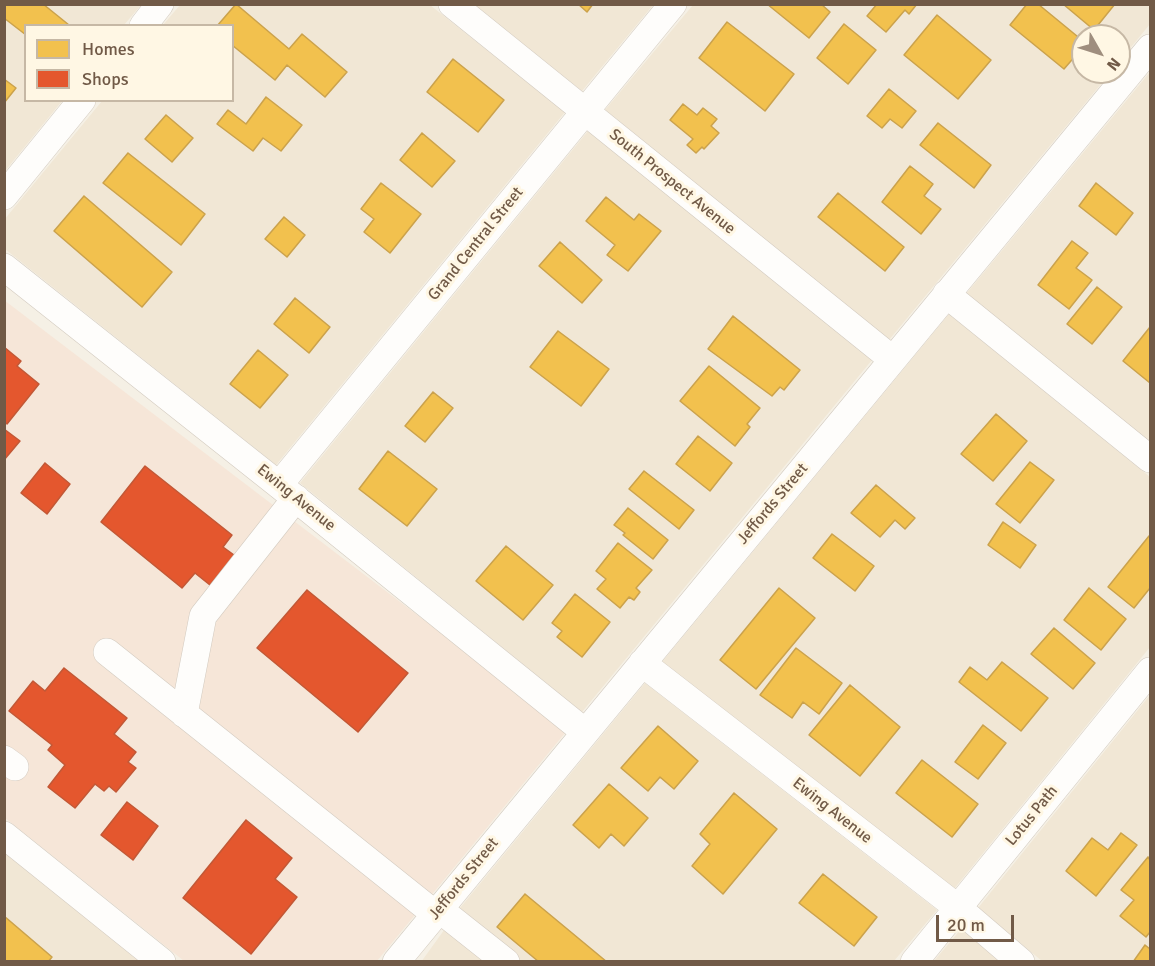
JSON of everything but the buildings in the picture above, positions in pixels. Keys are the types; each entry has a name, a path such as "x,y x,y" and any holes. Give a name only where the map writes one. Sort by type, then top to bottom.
{"street":[{"path":"145,24 160,4"},
{"name":"South Prospect Avenue","path":"452,4 892,359"},
{"name":"Grand Central Street","path":"184,714 203,616 288,492 585,111 673,4"},
{"name":"Jeffords Street","path":"396,962 1150,48"},
{"path":"4,196 80,102"},
{"name":"Ewing Avenue","path":"4,267 585,732"},
{"path":"946,294 1150,459"},
{"path":"107,652 437,911 506,962"},
{"name":"Ewing Avenue","path":"642,663 958,908 1021,962"},
{"name":"Lotus Path","path":"914,962 1150,671"},
{"path":"4,836 162,962"}],"shaded area":[{"path":"5,5 141,5 125,24 24,24 24,102 61,102 5,171"},
{"path":"180,5 430,5 565,112 276,465 5,249 4,220 101,102 234,102 234,24 164,24"},
{"path":"474,5 653,5 582,91"},
{"path":"693,5 1150,5 1150,24 1131,47 1131,24 1071,24 1071,84 1101,84 889,340 605,110"},
{"path":"1150,72 1150,442 966,294"},
{"path":"588,131 872,360 582,712 300,483"},
{"path":"4,300 437,630 565,733 377,961 184,961 5,818"},
{"path":"949,314 1150,477 1150,647 954,889 662,662"},
{"path":"645,683 937,910 894,961 421,962 460,908"},
{"path":"1150,695 1150,961 1042,961 978,908"},
{"path":"5,853 140,961 5,961"},
{"path":"961,929 1000,961 934,961"}]}
